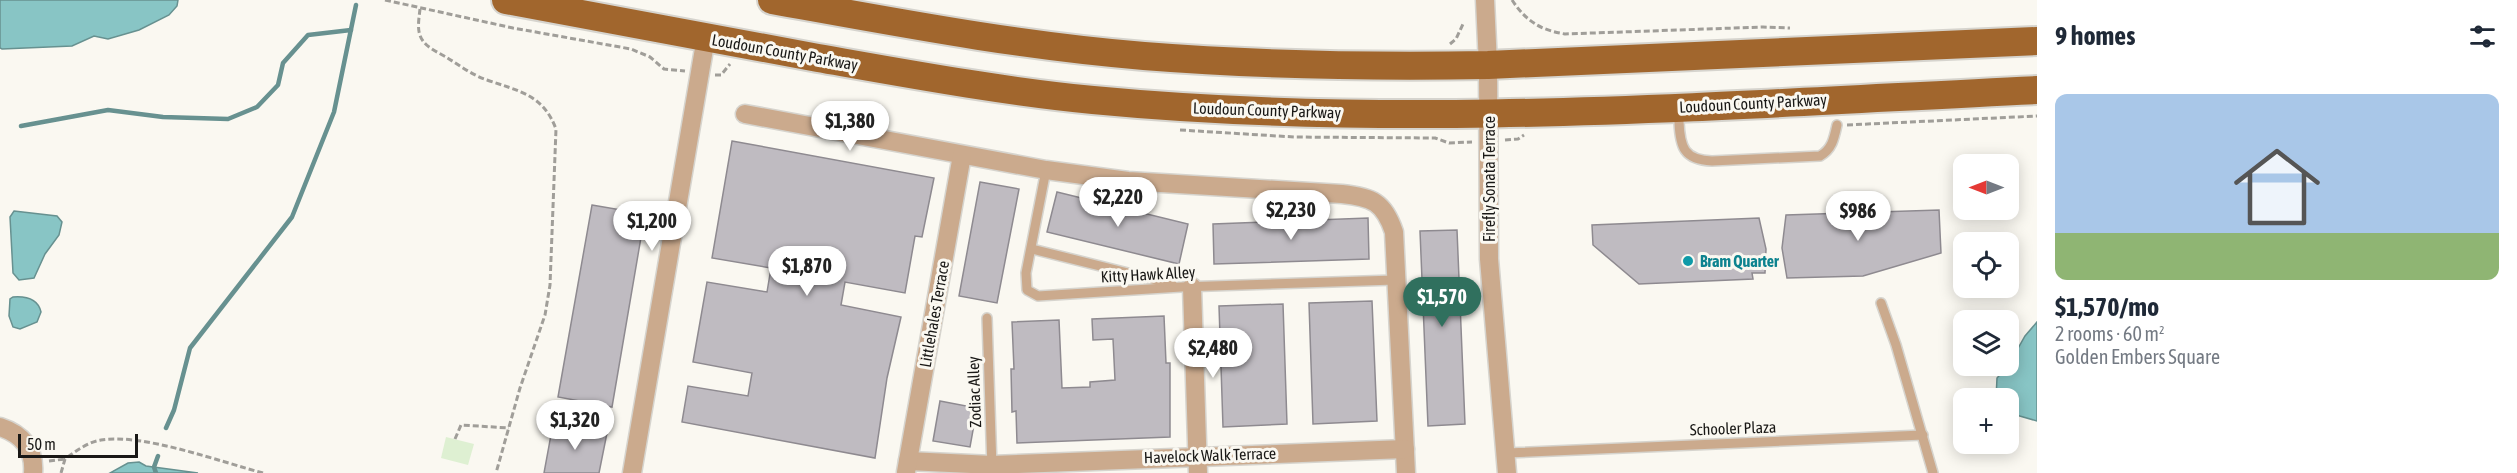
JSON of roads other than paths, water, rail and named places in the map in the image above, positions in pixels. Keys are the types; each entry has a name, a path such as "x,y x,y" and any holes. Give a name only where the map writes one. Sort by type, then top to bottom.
{"main road":[{"name":"Loudoun County Parkway","path":"506,0 919,76 1091,100 1317,113 1488,115 2037,90"},
{"path":"772,0 924,27 1143,56 1348,65 1488,65 2037,41"}],"street":[{"name":"Firefly Sonata Terrace","path":"1485,0 1488,65 1489,259 1507,473"},
{"path":"632,473 706,37"},
{"path":"745,114 1046,170 1128,181 1361,196 1379,204 1391,222 1394,232 1406,473"},
{"name":"Littlehales Terrace","path":"907,467 962,154"},
{"path":"1186,287 1197,464"},
{"path":"0,427 24,439 34,460 33,473"},
{"name":"Havelock Walk Terrace","path":"907,467 992,469 1197,464 1405,449"}],"lane":[{"path":"1679,122 1685,152 1696,160 1712,161 1820,156 1828,151 1834,140 1836,125"},
{"name":"Kitty Hawk Alley","path":"1046,170 1025,282 1027,290 1038,296 1186,287 1395,280"},
{"path":"1032,249 1186,287"},
{"path":"1881,303 1933,473"},
{"name":"Zodiac Alley","path":"987,318 992,469"},
{"name":"Schooler Plaza","path":"1506,453 1923,435"}],"water":[{"path":"0,0 178,0 177,6 169,15 139,30 108,39 94,36 72,46 2,49 0,48"},
{"path":"14,211 57,216 62,222 59,235 45,254 34,278 19,280 13,273 10,217"},
{"path":"13,297 27,298 37,304 41,312 37,322 20,329 13,327 9,316 10,299"},
{"path":"2037,322 2037,421 2019,416 2019,388 1997,388 1999,376 2019,376 2019,347"},
{"path":"139,462 146,466 198,473 110,473 128,463"}],"waterway":[{"path":"166,428 174,410 190,348 292,217 334,112 356,5"},
{"path":"21,126 108,110 163,117 228,119 257,107 278,85 283,63 308,35 351,30"},
{"path":"156,473 154,467 158,456"}],"place":[{"name":"Bram Quarter","path":"1688,261"}]}
